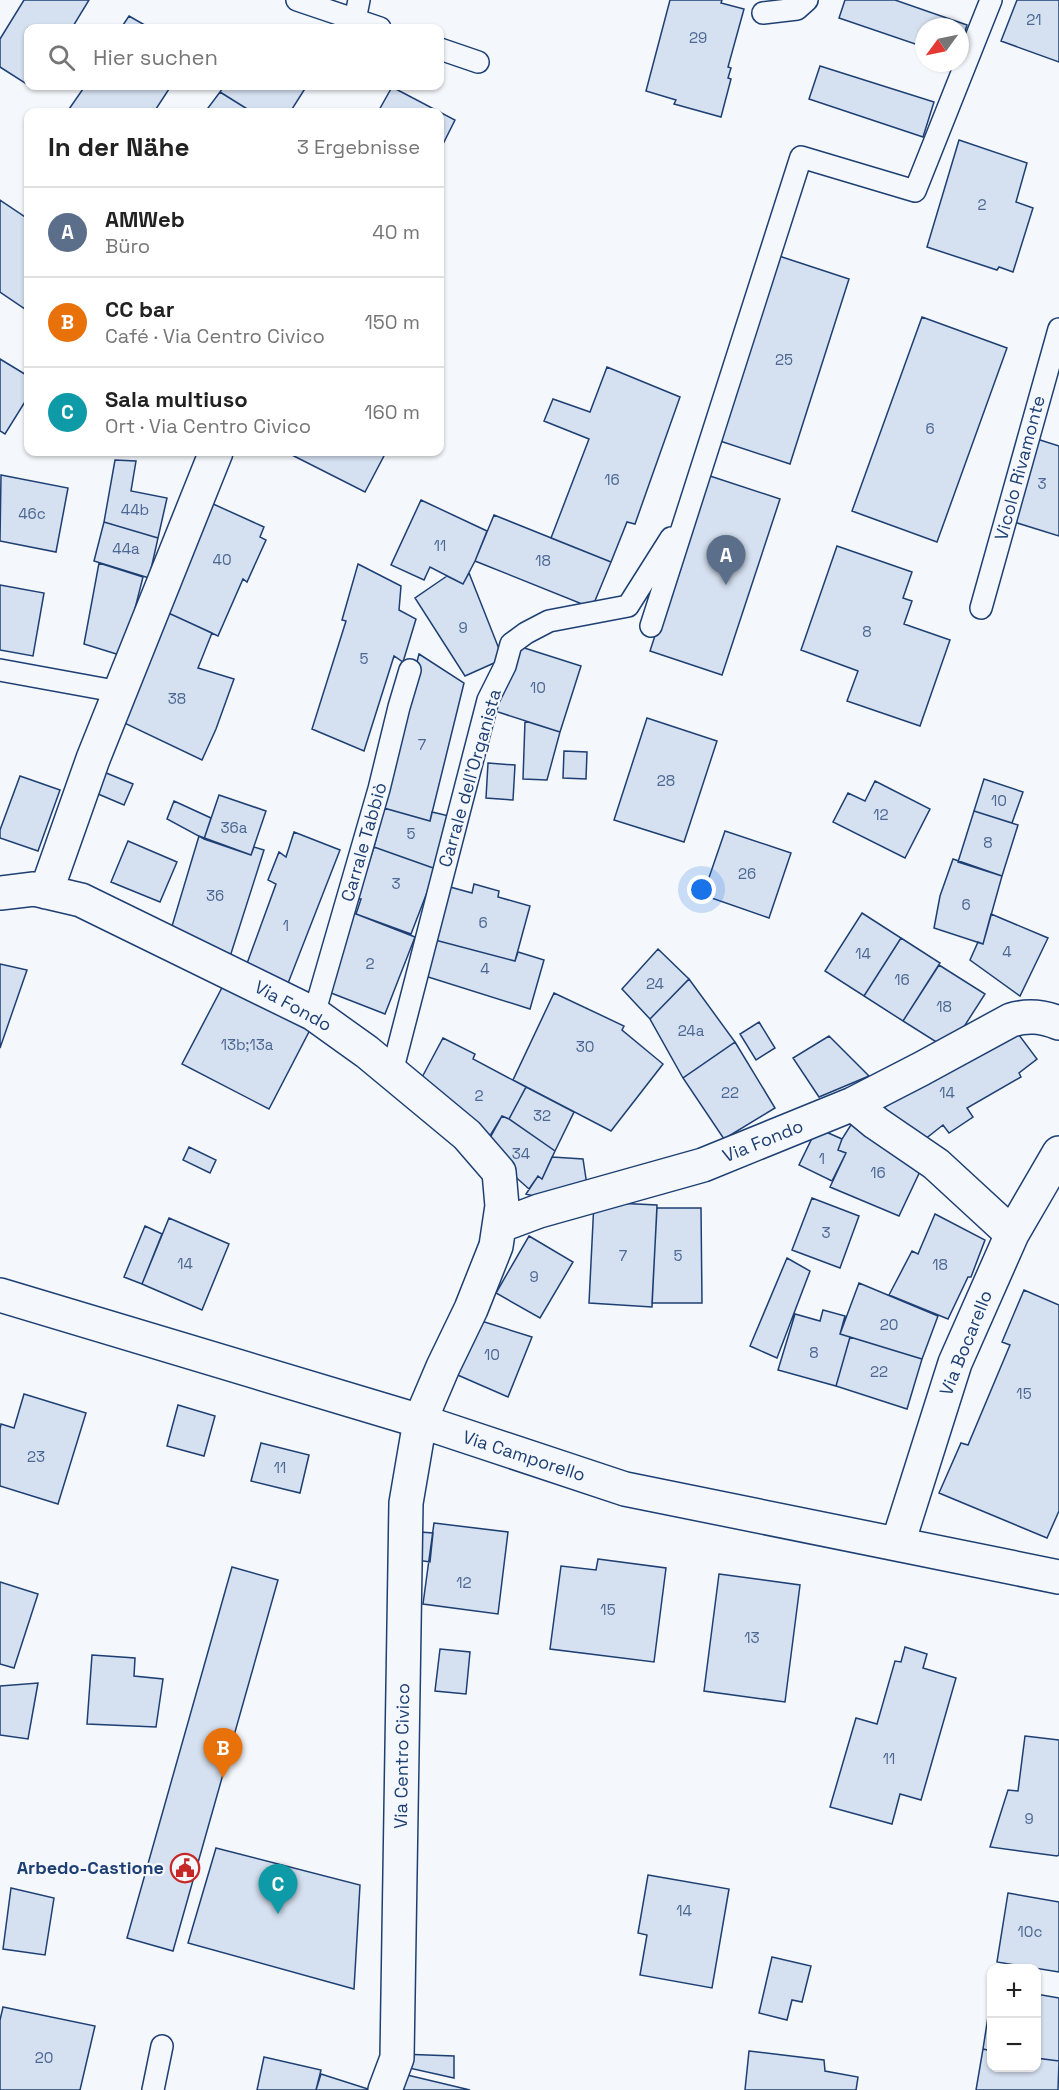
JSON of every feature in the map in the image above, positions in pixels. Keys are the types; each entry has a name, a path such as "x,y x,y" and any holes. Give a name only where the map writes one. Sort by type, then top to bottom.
{"street":[{"path":"46,892 93,759 214,456"},
{"name":"Via Fondo","path":"0,893 34,889 81,900 314,1014 367,1052 467,1135 499,1172 502,1206 496,1246 471,1309 442,1367 420,1421"},
{"name":"Via Fondo","path":"499,1226 539,1211 704,1165 853,1104 1011,1020 1036,1017 1059,1023"},
{"path":"853,1104 876,1123 936,1164 1012,1234"},
{"name":"Via Bocarello","path":"897,1543 955,1363 1012,1234 1059,1153"},
{"name":"Via Camporello","path":"0,1295 420,1421 625,1489 1059,1577"},
{"name":"Via Centro Civico","path":"385,2090 397,2058 406,1503 420,1421"}],"lane":[{"path":"297,0 357,10 375,24"},
{"path":"763,13 797,9 807,0"},
{"path":"651,626 801,157 915,191 991,0"},
{"path":"444,50 478,62"},
{"name":"Vicolo Rivamonte","path":"981,608 1059,328"},
{"name":"Carrale dell'Organista","path":"392,1072 488,700 505,666 511,644 525,633 549,621 628,606 687,513"},
{"path":"0,669 120,692"},
{"name":"Carrale Tabbiò","path":"314,1014 380,789 410,670"},
{"path":"153,2090 162,2046"}],"building":[{"path":"24,0 89,0 74,24 24,24 24,82 0,67 0,39"},
{"path":"670,0 722,0 721,3 744,9 728,67 731,68 728,78 731,79 721,117 674,104 676,100 646,91"},
{"path":"845,0 895,0 947,18 915,18 915,44 839,18"},
{"path":"1017,0 1059,0 1059,62 1001,41"},
{"path":"129,16 143,24 124,24"},
{"path":"820,66 934,102 923,137 809,99"},
{"path":"82,90 168,90 157,108 70,108"},
{"path":"221,90 304,90 293,108 246,108 220,92"},
{"path":"390,90 398,90 432,108 380,108"},
{"path":"220,92 246,108 208,108"},
{"path":"444,114 455,120 444,142"},
{"path":"959,140 1027,163 1016,202 1033,208 1013,272 999,267 997,270 927,247"},
{"path":"0,200 24,216 24,308 0,292"},
{"path":"779,256 849,279 790,464 720,441"},
{"path":"922,317 1007,348 937,542 852,511"},
{"path":"0,359 24,374 24,403 5,434 0,431"},
{"path":"607,367 680,397 635,524 627,522 611,562 551,538 589,439 544,421 553,399 590,412"},
{"path":"1037,439 1059,446 1059,536 1014,522"},
{"path":"294,456 384,456 365,492"},
{"path":"115,460 136,461 131,491 167,498 158,538 104,522"},
{"path":"1,475 68,488 56,552 0,541"},
{"path":"707,475 780,499 722,675 650,651"},
{"path":"421,500 487,531 463,584 430,567 424,580 391,565"},
{"path":"211,503 264,527 260,537 266,540 247,582 243,579 218,636 164,611"},
{"path":"494,515 611,562 592,608 475,561"},
{"path":"104,522 158,538 149,578 94,561"},
{"path":"837,546 912,572 903,598 912,601 904,624 950,640 920,726 847,701 858,671 801,650"},
{"path":"99,563 143,577 123,656 84,644"},
{"path":"358,564 401,586 399,610 416,619 403,662 394,656 364,751 312,729 346,621 342,620"},
{"path":"469,573 503,659 465,676 415,598 447,576 463,584"},
{"path":"0,585 44,593 33,656 0,650"},
{"path":"164,611 212,633 198,668 234,679 202,760 118,720"},
{"path":"515,645 581,666 560,732 495,711"},
{"path":"419,654 464,683 430,821 380,807"},
{"path":"647,718 717,741 684,842 614,820"},
{"path":"525,721 560,732 547,780 523,779"},
{"path":"564,751 587,752 586,779 563,778"},
{"path":"488,763 515,765 513,800 486,798"},
{"path":"99,770 133,784 124,805 91,791"},
{"path":"20,776 60,790 38,851 0,838 0,830"},
{"path":"984,779 1023,792 1012,823 974,811"},
{"path":"875,781 930,809 905,858 833,822 848,793 865,801"},
{"path":"219,795 266,811 251,855 204,839"},
{"path":"174,801 211,818 204,839 167,819"},
{"path":"384,808 430,821 432,812 449,816 436,869 374,847"},
{"path":"974,811 1018,825 1002,876 958,862"},
{"path":"725,831 791,853 769,918 703,895"},
{"path":"294,832 340,850 285,991 245,969 276,884 268,880 279,852 286,857"},
{"path":"199,836 251,855 254,847 264,850 228,963 169,936"},
{"path":"128,841 177,862 160,902 111,882"},
{"path":"374,847 436,869 411,934 356,914 361,899 357,899"},
{"path":"953,859 1002,876 983,944 934,928 940,896"},
{"path":"474,884 499,891 498,897 530,906 515,961 435,940 450,887 472,893"},
{"path":"351,912 415,937 385,1014 326,991"},
{"path":"862,913 901,938 864,996 825,971"},
{"path":"991,914 1048,938 1020,996 970,960 978,942 983,944"},
{"path":"901,938 940,963 903,1021 864,996"},
{"path":"435,940 515,961 518,952 544,960 530,1009 425,976"},
{"path":"658,949 689,979 650,1019 622,989"},
{"path":"0,964 27,970 0,1048"},
{"path":"939,965 985,994 949,1050 903,1021"},
{"path":"689,979 735,1042 683,1078 650,1019"},
{"path":"226,980 312,1026 269,1109 182,1064"},
{"path":"554,993 624,1026 622,1030 663,1064 611,1131 513,1080"},
{"path":"759,1022 775,1048 756,1060 740,1034"},
{"path":"1013,1027 1037,1059 1019,1073 1021,1077 967,1108 973,1117 949,1133 943,1125 915,1147 876,1112 922,1075"},
{"path":"829,1036 869,1076 819,1097 793,1058"},
{"path":"443,1038 475,1054 473,1059 526,1087 509,1119 502,1116 485,1144 420,1081"},
{"path":"735,1042 775,1108 724,1139 683,1078"},
{"path":"526,1087 574,1112 555,1151 509,1119"},
{"path":"502,1116 555,1151 542,1179 538,1176 529,1189 484,1149"},
{"path":"854,1120 923,1165 899,1216 830,1187 846,1153 838,1150"},
{"path":"817,1128 842,1139 838,1150 846,1153 832,1181 799,1165"},
{"path":"189,1147 216,1160 210,1173 183,1160"},
{"path":"552,1157 583,1159 588,1192 541,1198 526,1194 538,1176 542,1179"},
{"path":"812,1198 859,1216 840,1268 792,1250"},
{"path":"594,1202 657,1205 652,1307 589,1303"},
{"path":"657,1208 701,1208 702,1303 652,1303"},
{"path":"935,1214 985,1240 971,1277 968,1277 948,1319 889,1295 912,1251 918,1254"},
{"path":"169,1218 229,1244 202,1310 142,1284"},
{"path":"145,1226 162,1234 142,1284 124,1277"},
{"path":"529,1236 573,1262 540,1318 496,1293"},
{"path":"787,1258 810,1271 777,1358 750,1346"},
{"path":"859,1283 938,1316 922,1359 840,1334"},
{"path":"1024,1290 1059,1305 1059,1511 1047,1538 939,1493 961,1443 968,1445 1010,1345 1002,1342"},
{"path":"823,1310 845,1316 840,1334 850,1337 836,1386 778,1370 795,1314 820,1321"},
{"path":"475,1319 532,1337 508,1397 453,1373"},
{"path":"850,1337 922,1359 907,1409 836,1386"},
{"path":"24,1394 86,1413 58,1504 0,1486 1,1424 14,1428"},
{"path":"178,1405 215,1416 204,1456 167,1446"},
{"path":"261,1443 309,1455 300,1493 251,1481"},
{"path":"434,1523 508,1532 498,1614 423,1604"},
{"path":"420,1532 433,1533 430,1562 417,1560"},
{"path":"598,1559 666,1568 654,1662 550,1649 561,1566 596,1570"},
{"path":"232,1567 278,1580 173,1951 127,1938"},
{"path":"719,1574 800,1585 785,1702 704,1691"},
{"path":"0,1582 38,1594 14,1668 0,1664"},
{"path":"905,1647 927,1654 923,1668 956,1678 921,1800 900,1794 892,1824 830,1807 856,1718 877,1724 895,1661 901,1662"},
{"path":"440,1649 470,1652 466,1694 435,1691"},
{"path":"92,1655 135,1658 134,1676 163,1679 156,1727 87,1724"},
{"path":"38,1683 28,1739 0,1735 0,1686"},
{"path":"1025,1736 1059,1740 1059,1855 1057,1856 990,1847 1008,1790 1018,1791"},
{"path":"216,1848 360,1885 354,1989 188,1943"},
{"path":"648,1875 729,1889 712,1988 640,1975 647,1935 638,1933"},
{"path":"11,1888 54,1898 45,1955 3,1949"},
{"path":"1008,1893 1059,1902 1059,1972 1041,1969 1041,1964 997,1962"},
{"path":"772,1957 811,1966 802,2002 792,2000 787,2020 759,2013"},
{"path":"1041,1995 1059,1998 1059,2061 1041,2059"},
{"path":"3,2007 95,2026 80,2090 0,2090 0,2020"},
{"path":"987,2023 987,2050 983,2049"},
{"path":"983,2049 987,2050 987,2072 1041,2072 1041,2059 1059,2061 1058,2090 976,2090"},
{"path":"749,2051 824,2060 825,2071 858,2077 856,2090 745,2090"},
{"path":"400,2054 454,2056 454,2078 400,2066"},
{"path":"264,2057 321,2070 316,2090 257,2090"},
{"path":"321,2074 371,2090 316,2090"},
{"path":"403,2074 470,2090 398,2090"}],"place":[{"name":"AMWeb","path":"726,585"},
{"name":"CC bar","path":"223,1778"},
{"name":"Arbedo-Castione","path":"185,1868"},
{"name":"Sala multiuso","path":"278,1914"}]}
